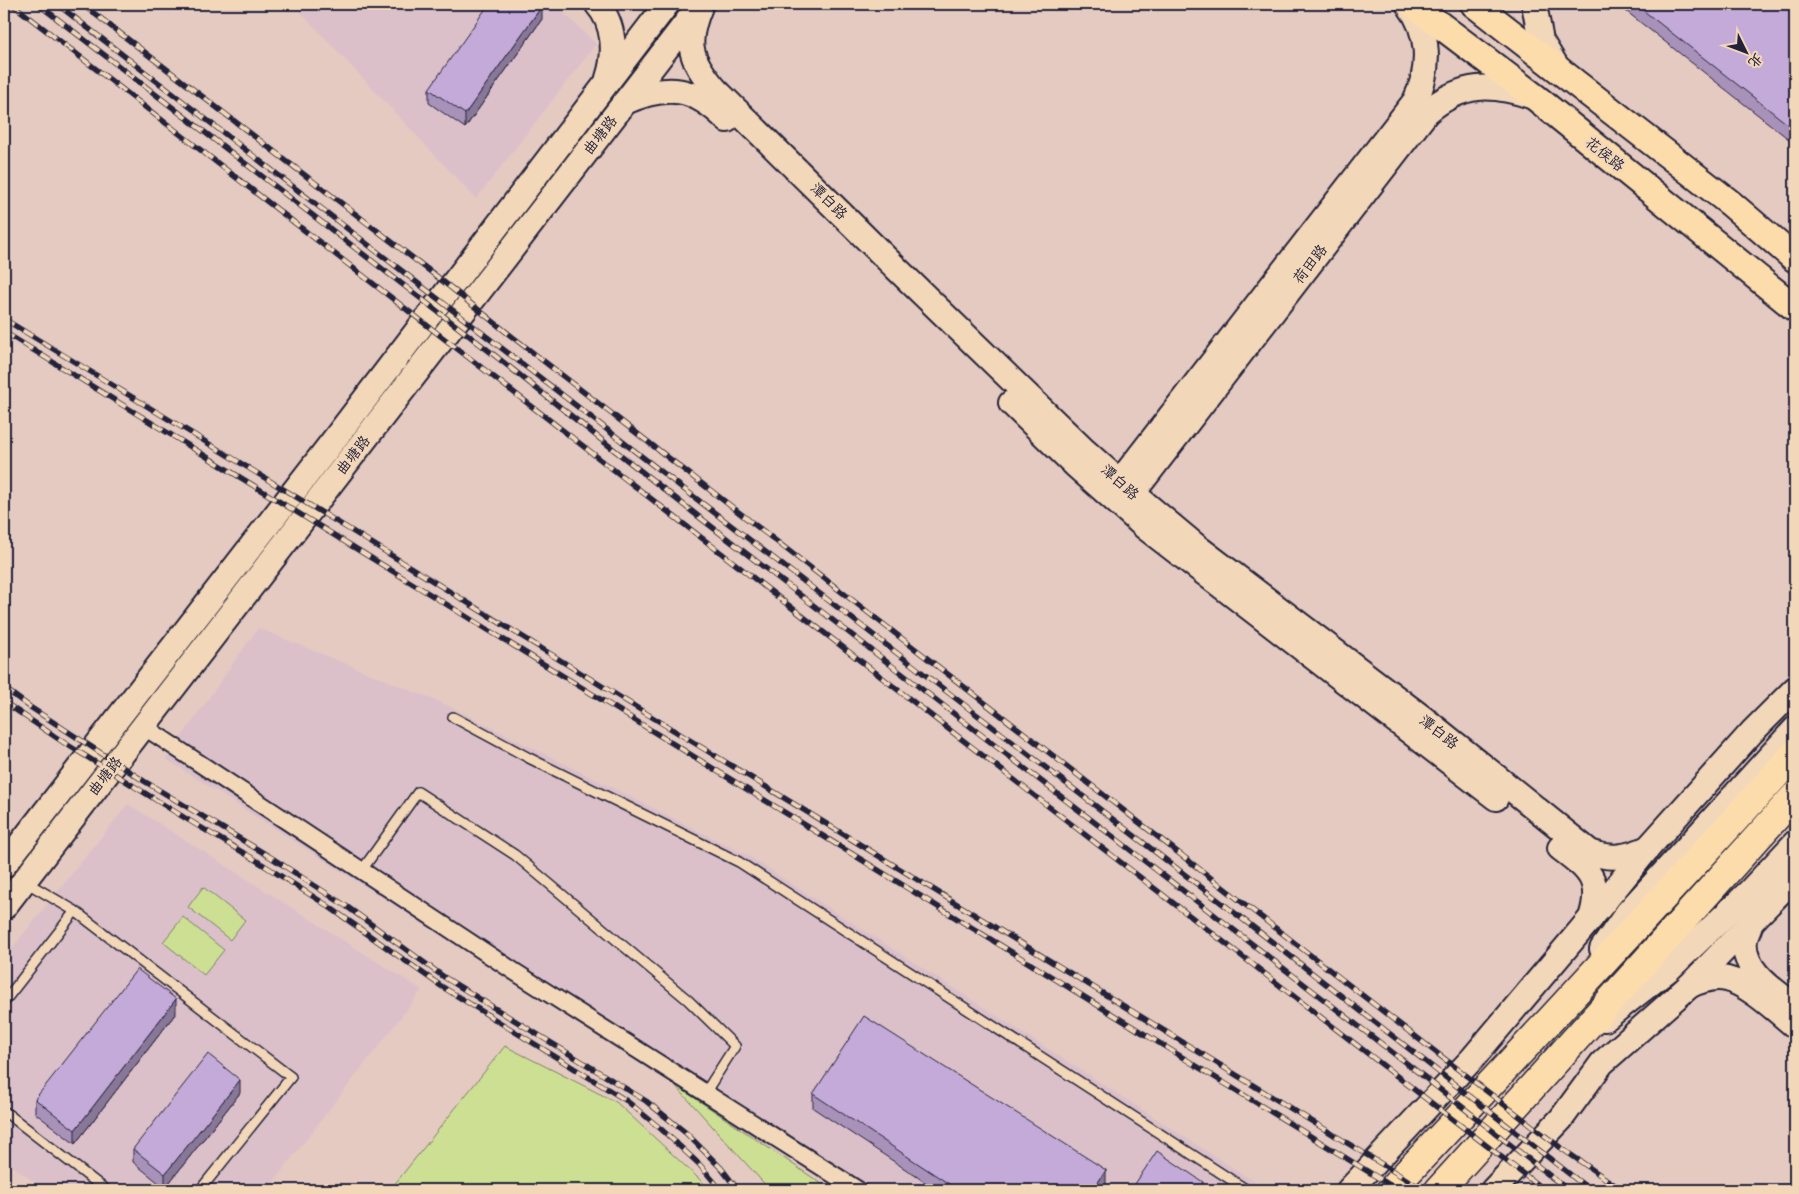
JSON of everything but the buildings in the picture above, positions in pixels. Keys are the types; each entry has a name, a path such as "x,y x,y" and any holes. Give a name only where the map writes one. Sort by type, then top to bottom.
{"highway":[{"path":"1391,1190 1795,754"},
{"path":"1439,1190 1795,796"}],"main road":[{"name":"花侯路","path":"1412,4 1535,97 1795,308"},
{"path":"1474,4 1730,203 1795,259"}],"street":[{"path":"598,4 605,15 614,46 612,64 604,86"},
{"name":"曲塘路","path":"4,865 345,426 667,4"},
{"name":"曲塘路","path":"4,907 701,4"},
{"name":"潭白路","path":"701,4 691,33 690,48 700,69 715,88 904,276 1083,449 1121,494 1168,523 1428,722 1590,852 1603,857 1621,856 1633,855 1648,848"},
{"name":"荷田路","path":"1121,494 1415,101 1421,89 1426,59 1422,31 1417,18 1408,4"},
{"path":"1534,4 1541,41 1560,70"},
{"name":"荷田路","path":"1154,451 1427,112 1441,100 1455,93 1472,89 1492,88 1509,90 1535,97"},
{"name":"潭白路","path":"625,102 643,94 658,91 693,94 707,102 957,349 1121,494 1185,559 1416,735 1580,864 1591,875 1595,889 1596,903 1591,918"},
{"path":"1083,449 1098,456 1117,460 1135,454 1154,451 1152,494 1158,512 1168,523"},
{"path":"1349,1190 1472,1059 1648,848 1752,732 1795,689"},
{"path":"143,726 514,972 858,1190"},
{"path":"1552,1018 1628,912 1795,729"},
{"path":"1572,1045 1669,969 1749,892 1795,843"},
{"path":"1493,1190 1561,1119 1602,1063 1688,987 1795,877"},
{"path":"1750,924 1745,939 1750,964 1759,976 1795,1007"},
{"path":"1688,987 1700,981 1714,978 1727,979 1740,984 1795,1026"}],"lane":[{"path":"453,717 530,758 739,862 1248,1190"},
{"path":"362,870 418,792 514,855 688,1000 735,1046 705,1093"},
{"path":"24,881 75,910 291,1077 200,1190"},
{"path":"4,1002 75,910"},
{"path":"4,1111 106,1190"}],"shaded area":[{"path":"293,4 555,4 596,44 476,199"},
{"path":"258,628 447,705 747,855 1267,1190 838,1190 166,759"},
{"path":"128,804 422,990 267,1190 45,1190 4,1160 4,958"}],"green space":[{"path":"203,887 245,920 230,940 188,907"},
{"path":"183,917 224,950 204,975 163,942"},
{"path":"505,1046 616,1102 711,1190 390,1190"},
{"path":"674,1084 831,1190 770,1190"}],"railway":[{"path":"12,4 1544,1190"},
{"path":"38,4 493,354 694,513 1568,1190"},
{"path":"57,4 1262,934 1590,1190"},
{"path":"82,4 435,275 1442,1057 1561,1148 1622,1190"},
{"path":"4,319 1424,1190"},
{"path":"4,332 1398,1190"},
{"path":"4,688 144,781 272,858 346,906 444,977 646,1101 686,1133 721,1168 738,1190"},
{"path":"4,702 63,742 325,904 441,986 627,1101 699,1164 721,1190"}]}
